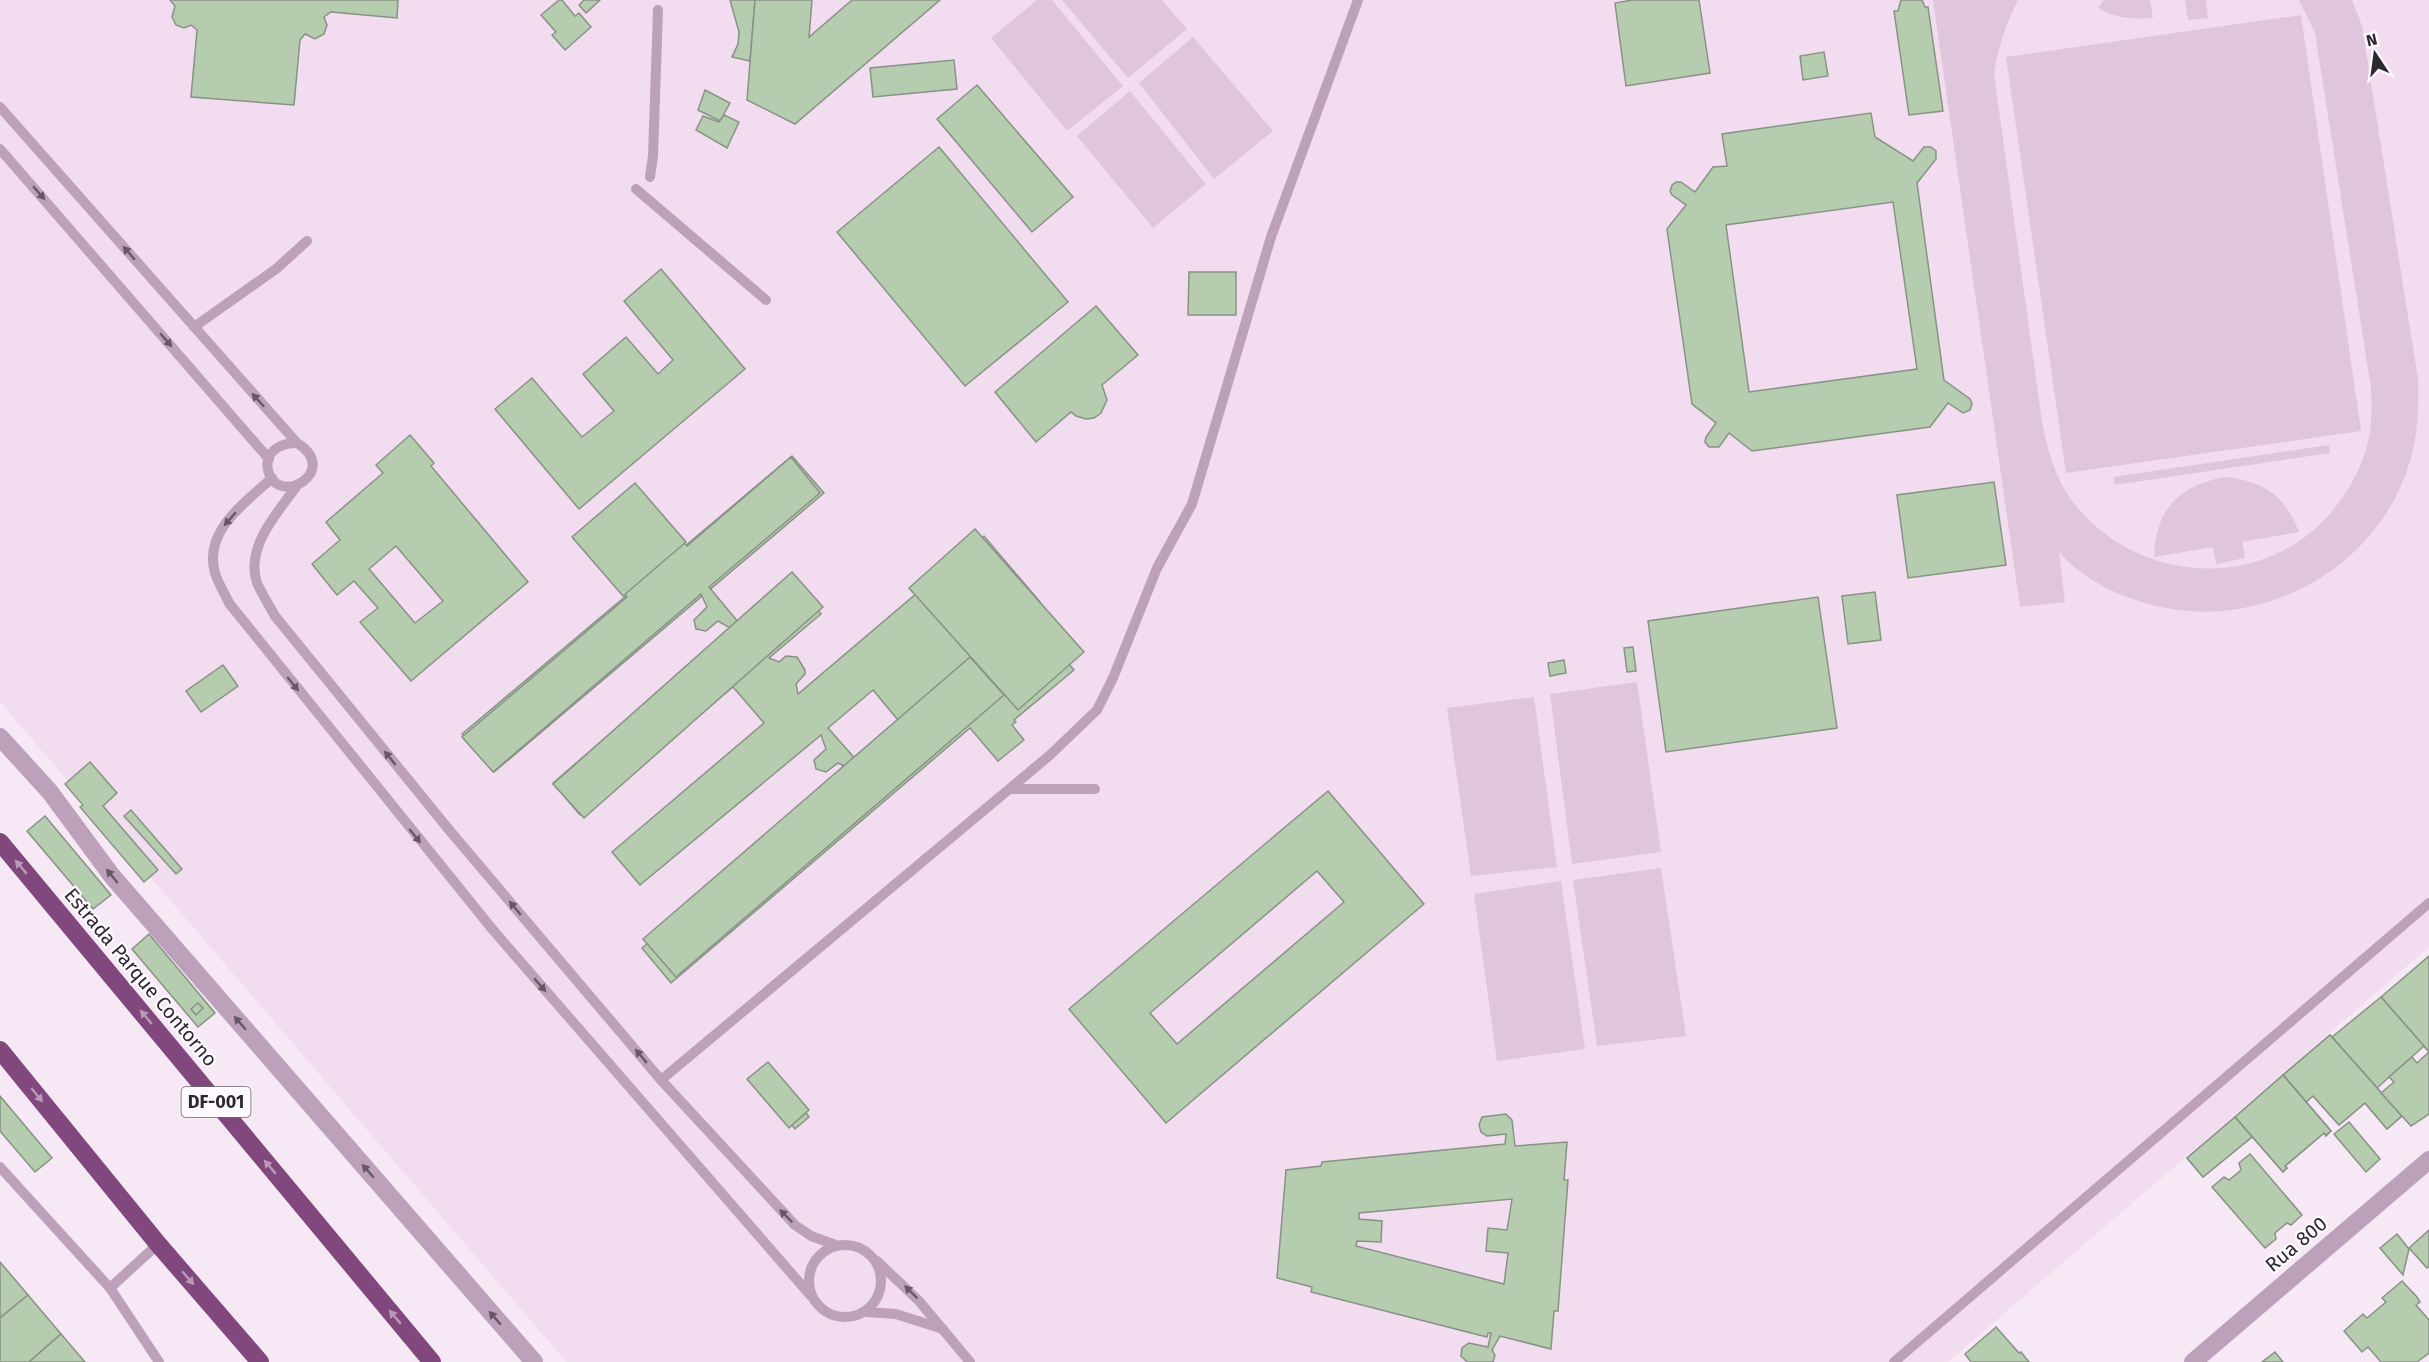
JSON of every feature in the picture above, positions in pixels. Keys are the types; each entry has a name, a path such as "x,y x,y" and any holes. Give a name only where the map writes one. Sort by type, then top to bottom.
{"highway":[{"name":"Estrada Parque Contorno","path":"0,842 432,1362"},
{"path":"0,1050 158,1244 260,1362"}],"street":[{"path":"0,737 50,792 112,876 534,1362"},
{"name":"Rua 800","path":"2193,1362 2429,1160"}],"lane":[{"path":"661,1080 1010,789 1097,710 1113,678 1157,568 1192,504 1271,237 1358,0"},
{"path":"650,177 653,156 658,10"},
{"path":"0,107 297,444"},
{"path":"0,149 268,459"},
{"path":"636,189 766,300"},
{"path":"194,327 276,269 307,241"},
{"path":"296,487 283,486 272,478 268,469 268,459 274,449 285,443 297,444 307,449 312,460 312,471 306,481 296,487 264,534 255,564 257,582 275,616 450,831 661,1080 795,1225 811,1236 836,1245 857,1246 874,1258 919,1300 970,1362"},
{"path":"272,478 238,509 217,537 213,553 215,573 230,603 493,930 825,1313 846,1318 867,1312 896,1314 943,1329"},
{"path":"1010,789 1095,789"},
{"path":"1894,1362 2429,903"},
{"path":"0,1167 110,1288 159,1362"},
{"path":"110,1288 158,1244"},
{"path":"811,1296 808,1275 818,1256 836,1245"},
{"path":"867,1312 879,1296 882,1276 874,1258"}],"shaded area":[{"path":"0,0 2429,0 2429,947 1948,1362 566,1362 0,702"},
{"path":"1037,0 1052,0 1123,86 1067,131 991,38"},
{"path":"1062,0 1162,0 1187,29 1128,78"},
{"path":"1933,0 2018,0 2003,36 1994,74 2042,422 2055,471 2070,498 2094,525 2122,545 2154,560 2188,567 2222,568 2256,562 2288,548 2317,527 2334,509 2355,477 2368,442 2371,388 2315,33 2299,0 2352,0 2362,26 2418,379 2418,401 2414,443 2409,464 2394,501 2372,533 2344,561 2312,583 2277,599 2239,609 2200,612 2161,607 2119,594 2080,572 2059,552 2065,602 2020,607"},
{"path":"2104,0 2150,0 2153,18 2131,18 2111,14 2098,8"},
{"path":"2185,0 2206,0 2208,18 2188,20"},
{"path":"2301,15 2361,431 2066,473 2006,57"},
{"path":"1193,37 1273,131 1214,179 1139,83"},
{"path":"1130,91 1206,184 1153,228 1077,136"},
{"path":"2329,445 2330,453 2115,485 2113,477"},
{"path":"2225,477 2251,482 2271,492 2287,508 2299,532 2242,542 2245,558 2216,564 2213,547 2154,557 2159,526 2173,502 2195,486"},
{"path":"1637,682 1661,852 1572,864 1550,694"},
{"path":"1534,697 1557,867 1471,876 1447,708"},
{"path":"1661,868 1686,1036 1597,1046 1573,880"},
{"path":"1561,881 1585,1049 1497,1061 1474,894"}],"building":[{"path":"170,0 398,0 397,18 331,12 324,17 327,25 324,34 315,39 305,34 300,40 294,105 191,97 197,30 191,25 184,28 176,25 172,17 175,6"},
{"path":"562,0 575,16 579,13 591,27 565,50 552,35 556,32 541,15"},
{"path":"584,0 600,0 586,13 579,5"},
{"path":"730,0 755,0 750,61 732,57 738,44 739,32"},
{"path":"755,0 812,0 809,37 852,0 940,0 795,124 747,100"},
{"path":"1632,0 1699,0 1710,73 1626,86 1615,3"},
{"path":"1901,0 1922,0 1925,7 1928,7 1943,111 1909,115 1894,11 1898,11"},
{"path":"1824,52 1828,76 1803,80 1800,56"},
{"path":"954,60 957,89 873,97 870,68"},
{"path":"977,85 1073,197 1032,232 937,119"},
{"path":"705,90 730,103 720,121 698,110"},
{"path":"1871,113 1875,137 1913,161 1924,147 1931,147 1936,151 1936,159 1917,183 1944,380 1970,399 1972,404 1970,410 1963,413 1948,403 1930,427 1752,451 1729,433 1719,447 1709,447 1705,442 1706,437 1716,423 1692,404 1667,229 1686,205 1672,195 1670,191 1672,185 1681,182 1695,192 1713,167 1727,166 1722,134","holes":["1893,202 1917,369 1749,392 1726,225"]},
{"path":"724,115 739,122 727,148 696,130 703,116 719,122"},
{"path":"939,147 1068,302 965,386 837,232"},
{"path":"661,269 745,369 579,509 495,409 532,378 582,437 614,411 583,374 626,337 658,374 673,360 624,301"},
{"path":"1189,272 1236,272 1236,315 1188,315"},
{"path":"1096,306 1138,355 1102,385 1107,400 1101,413 1094,418 1086,419 1071,412 1036,442 995,392"},
{"path":"410,435 434,463 431,466 528,582 411,681 360,622 378,608 354,581 337,595 312,564 340,540 326,522 383,473 376,465","holes":["396,546 443,601 415,623 369,569"]},
{"path":"792,456 824,493 494,772 462,734"},
{"path":"791,457 820,493 709,587 739,623 792,578 821,614 769,658 779,662 786,656 797,657 805,670 805,674 796,684 798,694 984,536 1040,602 1027,614 1036,624 1045,616 1053,626 1043,634 1074,670 1014,720 1016,722 1012,725 1024,740 998,761 970,728 671,983 642,948 852,770 838,763 826,772 816,769 814,760 826,749 821,735 640,885 612,852 764,723 733,687 580,815 553,783 732,629 718,621 706,631 696,629 694,620 707,607 701,594 493,772 462,737 627,597 580,540 638,490 687,546","holes":["873,690 903,726 859,763 828,728"]},
{"path":"1994,482 2006,565 1908,578 1897,495"},
{"path":"635,483 686,542 623,596 572,537"},
{"path":"975,529 1084,652 1018,710 909,588"},
{"path":"792,572 823,607 584,818 553,784"},
{"path":"1875,592 1881,640 1848,644 1842,596"},
{"path":"1818,597 1837,728 1666,752 1648,621"},
{"path":"1633,647 1636,671 1627,672 1624,648"},
{"path":"970,657 1004,695 676,977 643,939"},
{"path":"1564,660 1566,673 1550,676 1548,663"},
{"path":"223,665 238,686 201,712 186,691"},
{"path":"90,762 117,793 103,806 158,870 144,882 80,807 83,805 65,784"},
{"path":"1328,791 1424,904 1166,1123 1069,1009","holes":["1317,871 1344,902 1177,1044 1150,1013"]},
{"path":"131,810 182,869 176,874 124,816"},
{"path":"45,816 111,895 93,909 27,831"},
{"path":"149,934 215,1013 198,1027 132,949"},
{"path":"2429,956 2429,1052 2381,997"},
{"path":"2381,997 2424,1046 2377,1088 2332,1037"},
{"path":"198,1003 203,1008 196,1015 191,1009"},
{"path":"2330,1035 2402,1116 2387,1129 2365,1103 2339,1125 2313,1096 2306,1102 2283,1075"},
{"path":"2330,1035 2402,1116 2387,1129 2365,1103 2339,1125 2313,1096 2306,1102 2283,1075"},
{"path":"2429,1052 2429,1114 2411,1126 2381,1093 2394,1082 2389,1077 2412,1057 2417,1063"},
{"path":"768,1062 809,1110 789,1128 747,1079"},
{"path":"2283,1075 2331,1131 2326,1136 2324,1133 2285,1166 2287,1168 2283,1172 2235,1117"},
{"path":"2283,1075 2331,1131 2326,1135 2324,1133 2285,1166 2287,1168 2283,1172 2235,1117"},
{"path":"0,1096 52,1158 35,1172 0,1131"},
{"path":"806,1113 809,1117 795,1129 792,1125"},
{"path":"1506,1114 1512,1120 1515,1146 1567,1142 1564,1180 1568,1180 1558,1311 1554,1311 1551,1349 1500,1336 1492,1350 1495,1355 1493,1362 1467,1362 1461,1356 1462,1348 1469,1343 1488,1347 1491,1333 1488,1333 1487,1337 1311,1292 1312,1287 1277,1278 1286,1170 1321,1166 1322,1162 1505,1144 1506,1134 1487,1136 1481,1132 1479,1125 1482,1117","holes":["1512,1199 1507,1230 1488,1228 1486,1251 1508,1253 1504,1284 1356,1246 1357,1241 1381,1242 1382,1221 1359,1219 1359,1213"]},
{"path":"2235,1117 2252,1137 2203,1177 2187,1158"},
{"path":"2235,1117 2252,1137 2203,1177 2187,1158"},
{"path":"2349,1122 2380,1159 2366,1172 2334,1134"},
{"path":"2250,1154 2302,1215 2291,1225 2287,1223 2275,1233 2276,1239 2265,1248 2212,1187 2224,1177 2229,1180 2241,1170 2239,1163"},
{"path":"2429,1230 2429,1267 2427,1268 2409,1248"},
{"path":"2397,1234 2409,1249 2403,1275 2380,1248"},
{"path":"0,1262 28,1295 0,1318"},
{"path":"2402,1281 2417,1297 2420,1302 2416,1305 2429,1320 2429,1353 2417,1362 2381,1362 2368,1347 2362,1352 2344,1331 2363,1314 2367,1318 2386,1302 2382,1298"},
{"path":"28,1295 61,1334 29,1362 0,1362 0,1318"},
{"path":"1996,1327 2029,1362 1971,1362 1965,1354"},
{"path":"61,1334 85,1362 29,1362"},
{"path":"2275,1352 2283,1362 2262,1362"}]}
